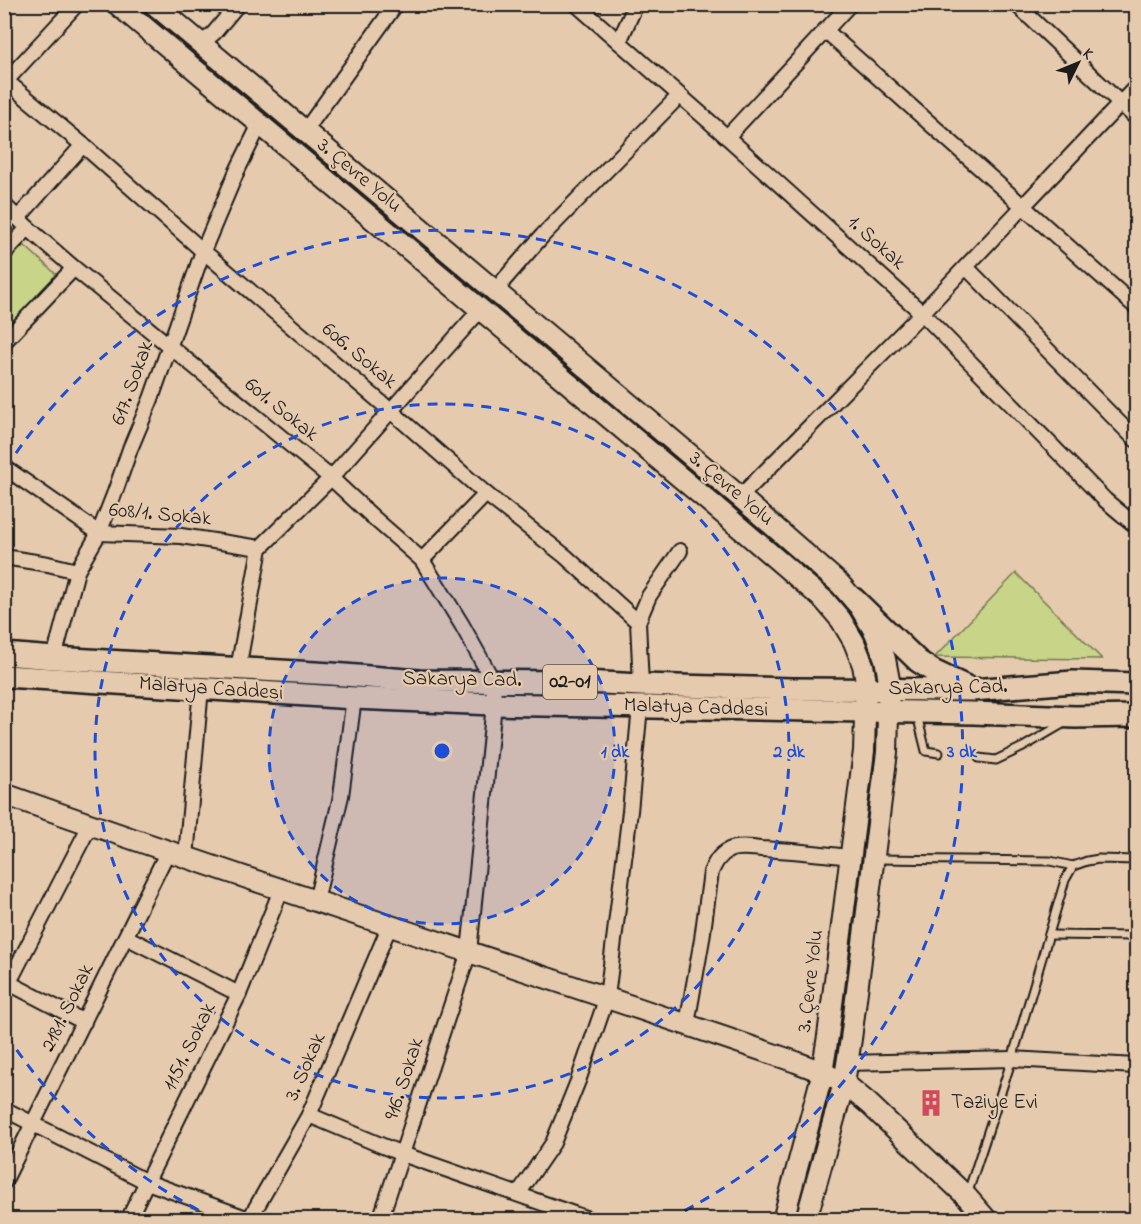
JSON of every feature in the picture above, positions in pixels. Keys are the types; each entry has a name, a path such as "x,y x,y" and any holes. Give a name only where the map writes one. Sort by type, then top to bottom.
{"main road":[{"name":"3. Çevre Yolu","path":"117,4 825,601 836,613 854,642 862,665 866,689 864,751 851,857 822,1072 783,1220"},
{"name":"3. Çevre Yolu","path":"154,4 840,584 854,599 870,623 878,641 889,680 887,752 844,1083 806,1220"},
{"path":"854,599 918,660 933,671 973,690"},
{"name":"Sakarya Cad.","path":"4,654 419,681 584,682 792,689 973,690 1073,682 1134,681"},
{"name":"Malatya Caddesi","path":"4,676 354,699 494,704 1075,717 1137,716"},
{"path":"4,794 281,890 687,1024 822,1072 844,1083 870,1104 967,1197 987,1220"}],"street":[{"path":"5,82 77,4"},
{"path":"201,44 214,33 238,4"},
{"path":"305,131 396,4"},
{"name":"1. Sokak","path":"576,4 727,136 922,313 1105,500 1137,526"},
{"path":"619,42 636,4"},
{"path":"727,136 850,4"},
{"path":"1016,4 1031,9 1137,118"},
{"path":"825,30 1137,307"},
{"name":"606. Sokak","path":"5,82 83,145 486,494 565,556 638,622"},
{"path":"740,498 922,313 1137,87"},
{"path":"498,294 503,281 543,235 679,96"},
{"name":"617. Sokak","path":"54,658 77,571 99,533 130,448 151,399 203,251 236,173 260,124"},
{"path":"18,218 83,145"},
{"name":"601. Sokak","path":"4,205 74,268 331,478 422,560 493,681"},
{"path":"4,253 28,228"},
{"path":"966,267 1137,440"},
{"path":"4,342 74,268"},
{"path":"238,669 260,548 331,478 481,309"},
{"name":"608/1. Sokak","path":"4,467 99,533 181,536 260,548"},
{"path":"422,560 486,494"},
{"path":"641,685 638,622 649,596 680,551"},
{"path":"4,557 77,571"},
{"name":"916. Sokak","path":"380,1220 469,952 494,704 493,681"},
{"path":"177,854 201,688"},
{"path":"316,901 341,796 354,699"},
{"path":"518,1194 553,1143 578,1081 607,997 630,812 640,707"},
{"path":"84,1023 7,987 90,825"},
{"path":"687,1024 711,872 720,856 729,850 738,848 851,857"},
{"name":"2181. Sokak","path":"4,1182 126,937 177,854"},
{"name":"1151. Sokak","path":"128,1220 239,994 281,890"},
{"name":"3. Sokak","path":"249,1219 309,1115 390,925"},
{"path":"126,937 239,994"},
{"path":"847,1063 1012,1059 1137,1066"},
{"path":"4,1109 147,1182 249,1219"},
{"path":"309,1115 402,1154 591,1220"}],"lane":[{"path":"916,712 926,751 939,753"},
{"path":"979,758 996,760 1075,717"},
{"path":"873,859 1050,861 1073,866 1099,859 1137,860"},
{"path":"967,1197 1012,1059 1065,880 1073,866"},
{"path":"1049,935 1137,936"}],"green space":[{"path":"24,245 58,276 4,335 4,266"},
{"path":"1016,573 1102,659 935,657"}],"place":[{"name":"Taziye Evi","path":"931,1103"}]}
